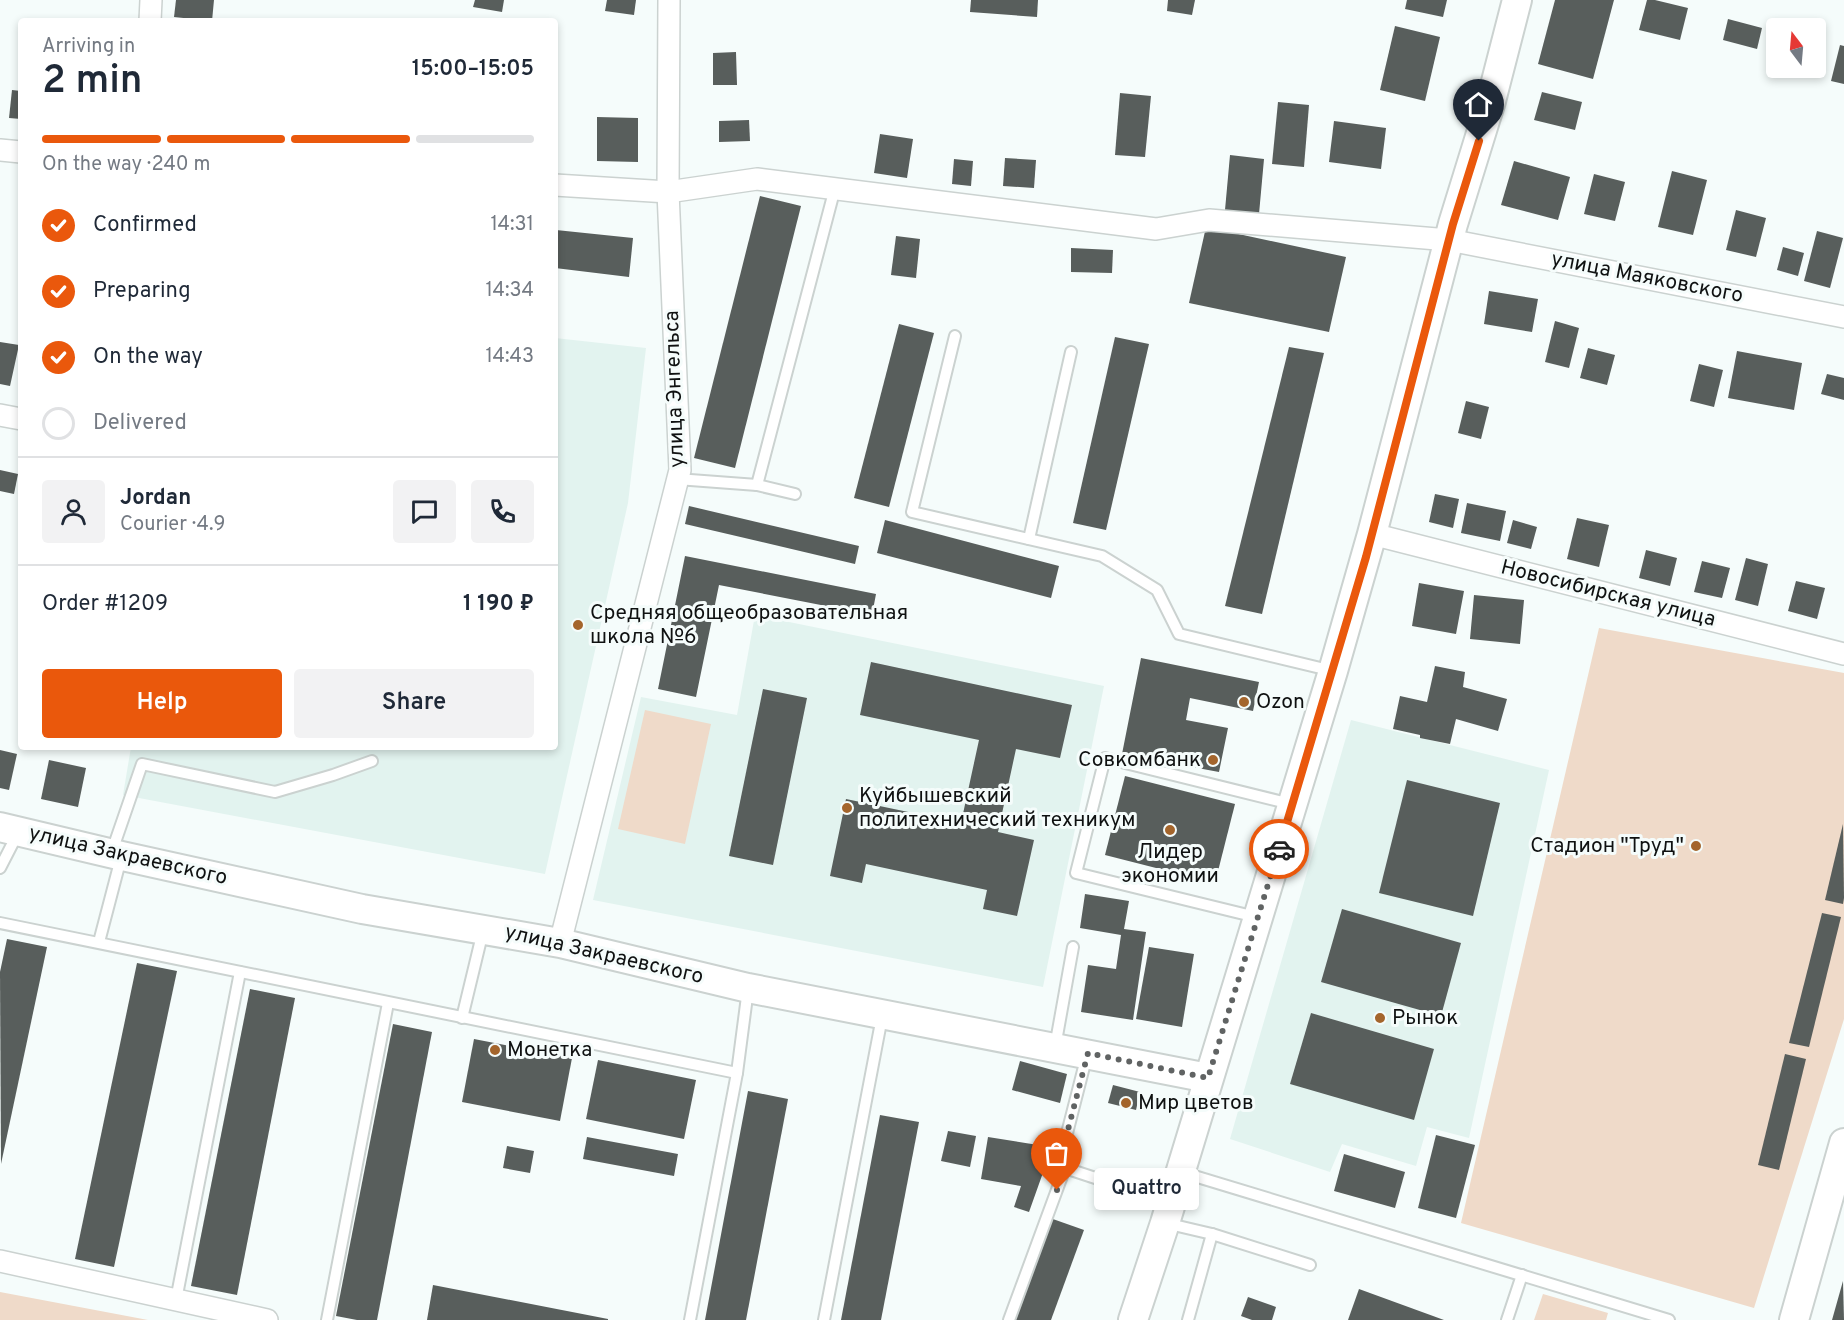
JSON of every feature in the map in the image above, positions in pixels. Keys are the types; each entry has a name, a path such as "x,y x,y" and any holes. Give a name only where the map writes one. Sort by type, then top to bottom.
{"street":[{"path":"150,18 151,0"},
{"name":"улица Энгельса","path":"560,943 680,470 668,192 669,0"},
{"path":"1133,1320 1259,918 1333,671 1372,534 1449,240 1491,101 1517,0"},
{"path":"0,150 18,152"},
{"name":"улица Маяковского","path":"558,185 668,192 757,179 1156,229 1209,220 1449,240 1844,317"},
{"path":"0,415 18,418"},
{"name":"Новосибирская улица","path":"1372,534 1844,654"},
{"name":"улица Закраевского","path":"10,829 116,855 362,909 560,943 748,988 1208,1078"},
{"path":"1794,1320 1844,1143"},
{"path":"0,1261 267,1320"}],"lane":[{"path":"757,485 834,188"},
{"path":"955,336 912,512 1102,556 1157,590 1179,634 1333,671"},
{"path":"1029,539 1071,352"},
{"path":"677,478 757,485 795,494"},
{"path":"1259,918 1076,873 1105,758 1292,804"},
{"path":"99,942 116,855 142,764 275,792 372,761"},
{"path":"0,868 10,829"},
{"path":"0,923 737,1072"},
{"path":"462,1018 484,929"},
{"path":"1055,1047 1073,947"},
{"path":"176,1300 240,972"},
{"path":"690,1320 737,1072 748,988"},
{"path":"327,1320 388,1003"},
{"path":"824,1320 882,1014"},
{"path":"1009,1320 1065,1168 1064,1145 1088,1053"},
{"path":"1065,1168 1212,1234 1310,1265"},
{"path":"1180,1172 1669,1320"},
{"path":"1188,1320 1212,1234"},
{"path":"1507,1320 1522,1275"}],"shaded area":[{"name":"Средняя общеобразовательная школа №6","path":"558,338 646,348 628,503 545,874 123,795 130,750 558,750"},
{"name":"Куйбышевский политехнический техникум","path":"755,615 1104,686 1043,987 593,900 641,697 737,715"},
{"name":"Стадион \"Труд\"","path":"1599,628 1844,673 1844,1019 1754,1308 1461,1223"},
{"path":"645,710 711,724 685,844 618,829"},
{"name":"Рынок","path":"1351,720 1549,770 1469,1138 1427,1127 1416,1166 1342,1144 1330,1172 1230,1139"},
{"path":"0,1292 148,1320 0,1320"},
{"path":"1543,1294 1608,1313 1606,1320 1534,1320"}],"building":[{"path":"176,0 214,0 212,18 174,17"},
{"path":"475,0 504,0 502,12 473,7"},
{"path":"607,0 636,0 634,15 605,11"},
{"path":"971,0 1038,0 1037,17 970,12"},
{"path":"1168,0 1195,0 1192,15 1167,11"},
{"path":"1407,0 1447,0 1443,17 1405,9"},
{"path":"1555,0 1614,0 1593,79 1538,64"},
{"path":"1647,0 1688,8 1680,40 1639,30"},
{"path":"1728,19 1762,28 1757,49 1723,40"},
{"path":"1395,26 1440,37 1425,101 1380,90"},
{"path":"1840,45 1844,46 1844,84 1831,81"},
{"path":"736,52 737,85 713,85 713,53"},
{"path":"12,90 18,91 18,119 9,118"},
{"path":"1542,92 1582,102 1575,130 1534,120"},
{"path":"1120,93 1151,96 1145,157 1115,155"},
{"path":"1278,102 1309,105 1304,167 1272,164"},
{"path":"597,117 638,118 638,162 597,161"},
{"path":"749,120 750,141 719,142 719,121"},
{"path":"1334,121 1386,128 1381,169 1329,162"},
{"path":"880,134 913,139 907,178 874,173"},
{"path":"1230,155 1264,159 1259,214 1225,210"},
{"path":"1005,158 1036,160 1034,188 1003,186"},
{"path":"954,159 973,161 971,186 952,184"},
{"path":"1514,161 1570,177 1558,220 1501,205"},
{"path":"1672,171 1707,180 1693,235 1658,227"},
{"path":"1594,174 1625,182 1615,221 1584,214"},
{"path":"760,196 801,206 735,468 694,458"},
{"path":"1736,210 1766,218 1756,257 1726,250"},
{"path":"1206,227 1346,257 1329,332 1189,303"},
{"path":"558,230 633,238 629,277 558,268"},
{"path":"1817,231 1843,238 1830,288 1804,281"},
{"path":"896,236 920,239 916,278 891,275"},
{"path":"1783,247 1804,253 1798,276 1777,270"},
{"path":"1071,248 1113,250 1112,273 1071,272"},
{"path":"1489,291 1538,299 1532,332 1484,324"},
{"path":"1555,321 1579,328 1569,368 1545,362"},
{"path":"899,324 934,333 889,507 854,498"},
{"path":"1115,337 1149,344 1106,530 1073,523"},
{"path":"0,342 18,345 10,386 0,384"},
{"path":"1289,347 1324,353 1262,614 1225,606"},
{"path":"1588,348 1615,355 1607,385 1580,378"},
{"path":"1737,351 1802,363 1794,410 1728,398"},
{"path":"1699,364 1723,370 1714,407 1690,401"},
{"path":"1827,374 1844,378 1844,400 1821,394"},
{"path":"1466,401 1489,407 1481,439 1458,433"},
{"path":"0,470 18,474 14,494 0,491"},
{"path":"1435,494 1459,499 1453,528 1429,522"},
{"path":"1467,503 1506,511 1500,541 1461,533"},
{"path":"689,506 859,546 855,564 685,524"},
{"path":"1577,518 1609,525 1599,567 1567,559"},
{"path":"885,520 1059,566 1051,598 877,553"},
{"path":"1513,520 1537,527 1531,549 1507,543"},
{"path":"1646,550 1677,558 1670,586 1639,578"},
{"path":"685,556 876,594 872,615 719,585 696,697 658,689"},
{"path":"1746,558 1768,564 1758,606 1735,600"},
{"path":"1702,561 1730,568 1722,598 1694,592"},
{"path":"1796,581 1825,588 1817,619 1788,611"},
{"path":"1419,583 1464,591 1456,634 1412,626"},
{"path":"1474,595 1524,600 1520,644 1470,639"},
{"path":"1141,658 1259,682 1253,711 1190,698 1186,720 1228,728 1219,772 1122,754"},
{"path":"871,662 1072,705 1060,758 1016,749 998,832 1034,840 1017,916 983,909 987,890 866,864 862,883 830,876 846,799 961,823 979,740 860,715"},
{"path":"1435,666 1465,672 1463,687 1507,699 1498,731 1456,719 1450,744 1420,738 1420,735 1393,729 1400,696 1427,702"},
{"path":"763,689 807,698 773,865 729,856"},
{"path":"0,750 17,754 9,790 0,788"},
{"path":"49,760 86,768 78,807 41,799"},
{"name":"Лидер экономии","path":"1125,776 1235,804 1215,883 1105,855"},
{"path":"1407,780 1500,803 1473,916 1379,893"},
{"path":"1843,824 1844,898 1843,904 1825,900"},
{"path":"1085,894 1129,901 1124,929 1146,932 1133,1020 1081,1012 1088,965 1116,969 1121,935 1080,928"},
{"path":"1342,909 1461,943 1441,1016 1321,982"},
{"path":"1822,913 1841,917 1809,1047 1789,1043"},
{"path":"7,939 47,947 1,1164 0,972"},
{"path":"1149,947 1194,954 1182,1027 1136,1019"},
{"path":"137,963 177,971 114,1267 75,1259"},
{"path":"250,989 295,998 237,1295 191,1286"},
{"path":"1311,1013 1434,1049 1414,1120 1290,1084"},
{"path":"393,1024 432,1032 377,1320 357,1320 336,1316"},
{"path":"474,1039 572,1058 560,1121 462,1102"},
{"path":"1785,1054 1806,1059 1779,1170 1758,1165"},
{"path":"598,1060 696,1080 684,1139 586,1119"},
{"path":"1020,1061 1067,1074 1060,1103 1012,1090"},
{"path":"1113,1085 1140,1092 1136,1110 1108,1103"},
{"path":"748,1091 788,1099 746,1320 705,1320"},
{"path":"880,1115 919,1122 881,1320 841,1320"},
{"path":"948,1131 976,1136 970,1167 941,1161"},
{"path":"1436,1135 1475,1145 1456,1218 1418,1208"},
{"path":"587,1137 678,1154 674,1176 583,1159"},
{"path":"988,1137 1038,1145 1038,1149 1050,1153 1029,1212 1014,1207 1021,1186 981,1179"},
{"path":"507,1146 534,1151 530,1173 503,1168"},
{"path":"1344,1154 1405,1172 1395,1208 1334,1191"},
{"path":"1050,1218 1084,1230 1051,1320 1012,1320"},
{"path":"1843,1281 1844,1320 1832,1320"},
{"path":"433,1285 608,1319 608,1320 427,1320"},
{"path":"1359,1289 1444,1320 1348,1320"},
{"path":"1248,1297 1276,1307 1272,1320 1252,1320 1241,1316"}],"way so far":[{"path":"1057,1190 1065,1168 1064,1145 1088,1053 1208,1078 1279,849"}],"place":[{"name":"Средняя общеобразовательная школа №6","path":"578,625"},
{"name":"Ozon","path":"1244,702"},
{"name":"Совкомбанк","path":"1213,760"},
{"name":"Куйбышевский политехнический техникум","path":"847,808"},
{"name":"Лидер экономии","path":"1170,830"},
{"name":"Стадион \"Труд\"","path":"1696,846"},
{"name":"Рынок","path":"1380,1018"},
{"name":"Монетка","path":"495,1050"},
{"name":"Мир цветов","path":"1126,1103"},
{"name":"Quattro","path":"1057,1190"}],"route":[{"path":"1279,849 1366,557 1453,224 1479,141"}]}
